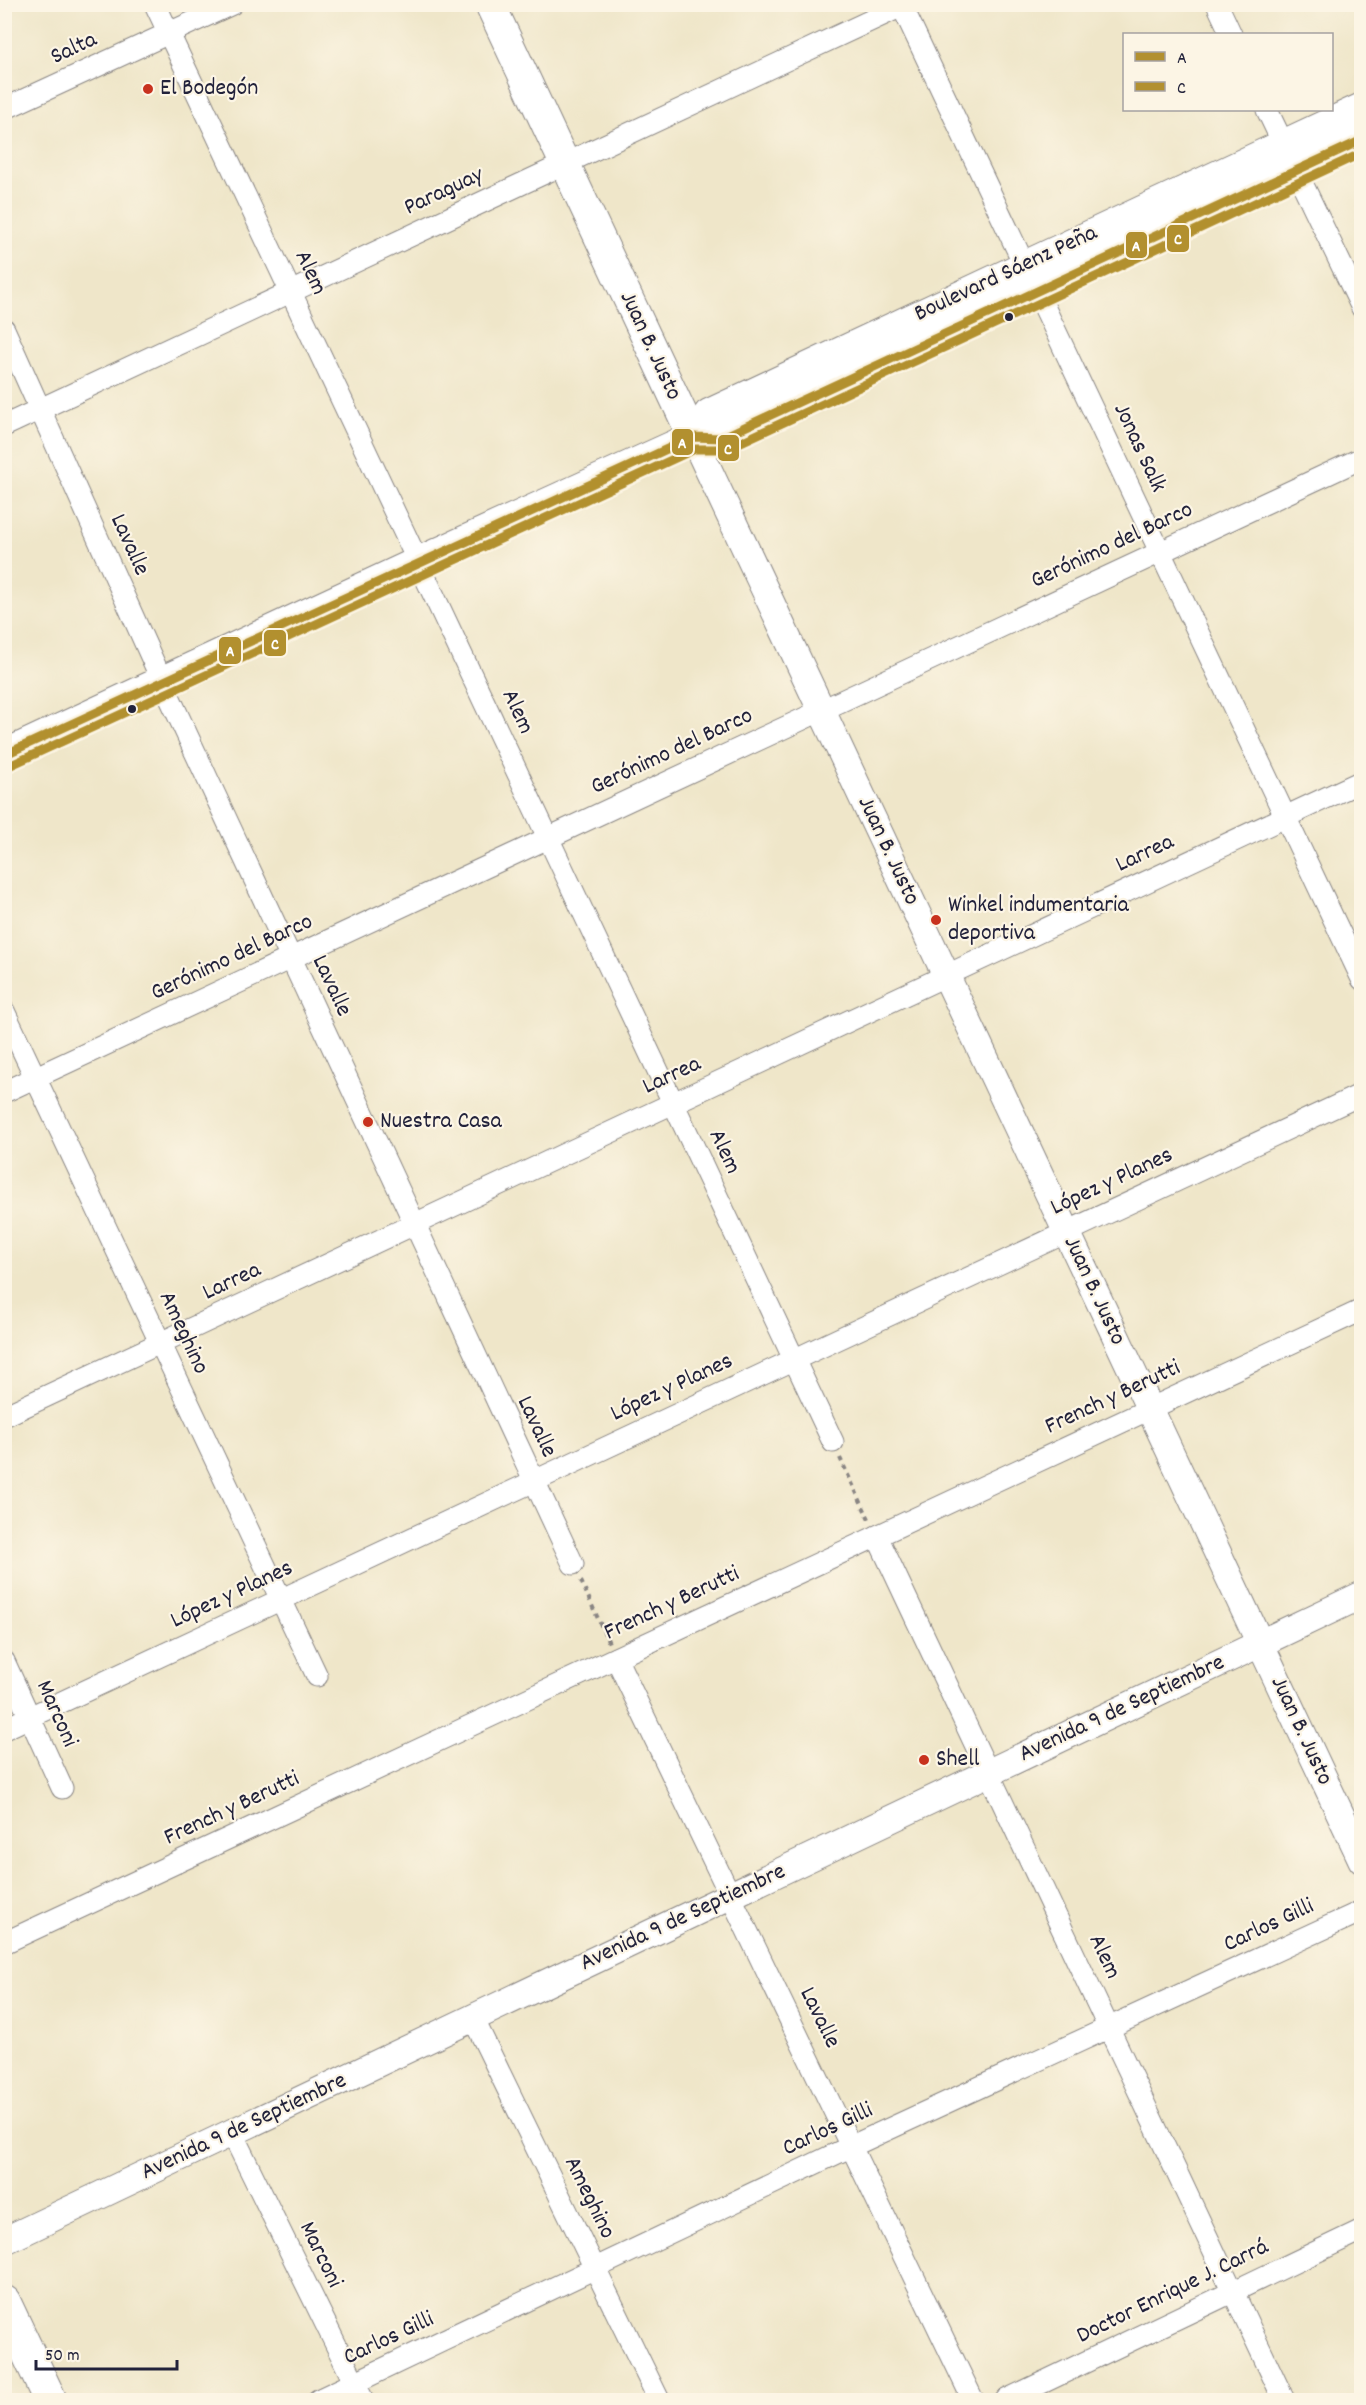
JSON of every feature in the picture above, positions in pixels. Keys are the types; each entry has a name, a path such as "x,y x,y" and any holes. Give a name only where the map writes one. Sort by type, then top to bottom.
{"main road":[{"name":"Juan B. Justo","path":"490,4 693,437"},
{"name":"Boulevard Sáenz Peña","path":"4,755 693,437 721,438 1030,278 1290,157 1362,108"},
{"name":"Boulevard Sáenz Peña","path":"1290,157 1362,140"},
{"path":"4,2302 51,2400"}],"street":[{"name":"Alem","path":"155,4 833,1442"},
{"name":"Salta","path":"4,110 232,4"},
{"path":"1217,4 1232,33"},
{"name":"Paraguay","path":"4,426 903,5"},
{"name":"Jonas Salk","path":"903,5 1362,979"},
{"path":"1268,111 1362,308"},
{"name":"Lavalle","path":"4,329 289,959 416,1224 533,1482 573,1564"},
{"name":"Juan B. Justo","path":"693,437 1362,1860"},
{"name":"Gerónimo del Barco","path":"4,1092 1362,458"},
{"name":"Larrea","path":"4,1416 1362,781"},
{"name":"Ameghino","path":"4,1011 317,1676"},
{"name":"López y Planes","path":"4,1729 1362,1094"},
{"name":"French y Berutti","path":"4,1943 1362,1310"},
{"name":"Alem","path":"877,1536 1284,2400"},
{"name":"Avenida 9 de Septiembre","path":"4,2241 1362,1595"},
{"name":"Lavalle","path":"616,1658 974,2400"},
{"name":"Marconi","path":"4,1661 62,1788"},
{"name":"Carlos Gilli","path":"318,2400 359,2392 596,2268 852,2146 1362,1911"},
{"name":"Ameghino","path":"473,2018 658,2400"},
{"name":"Marconi","path":"232,2133 359,2392"},
{"name":"Doctor Enrique J. Carrá","path":"1006,2400 1362,2230"}],"path":[{"path":"833,1442 877,1536"},
{"path":"573,1564 616,1658"}],"transit line":[{"name":"A","path":"4,755 693,437 721,438 1362,140"},
{"name":"C","path":"9,766 695,449 726,449 1362,153"}],"place":[{"name":"El Bodegón","path":"148,89"},
{"name":"Winkel indumentaria deportiva","path":"936,920"},
{"name":"Nuestra Casa","path":"368,1122"},
{"name":"Shell","path":"924,1760"}]}
